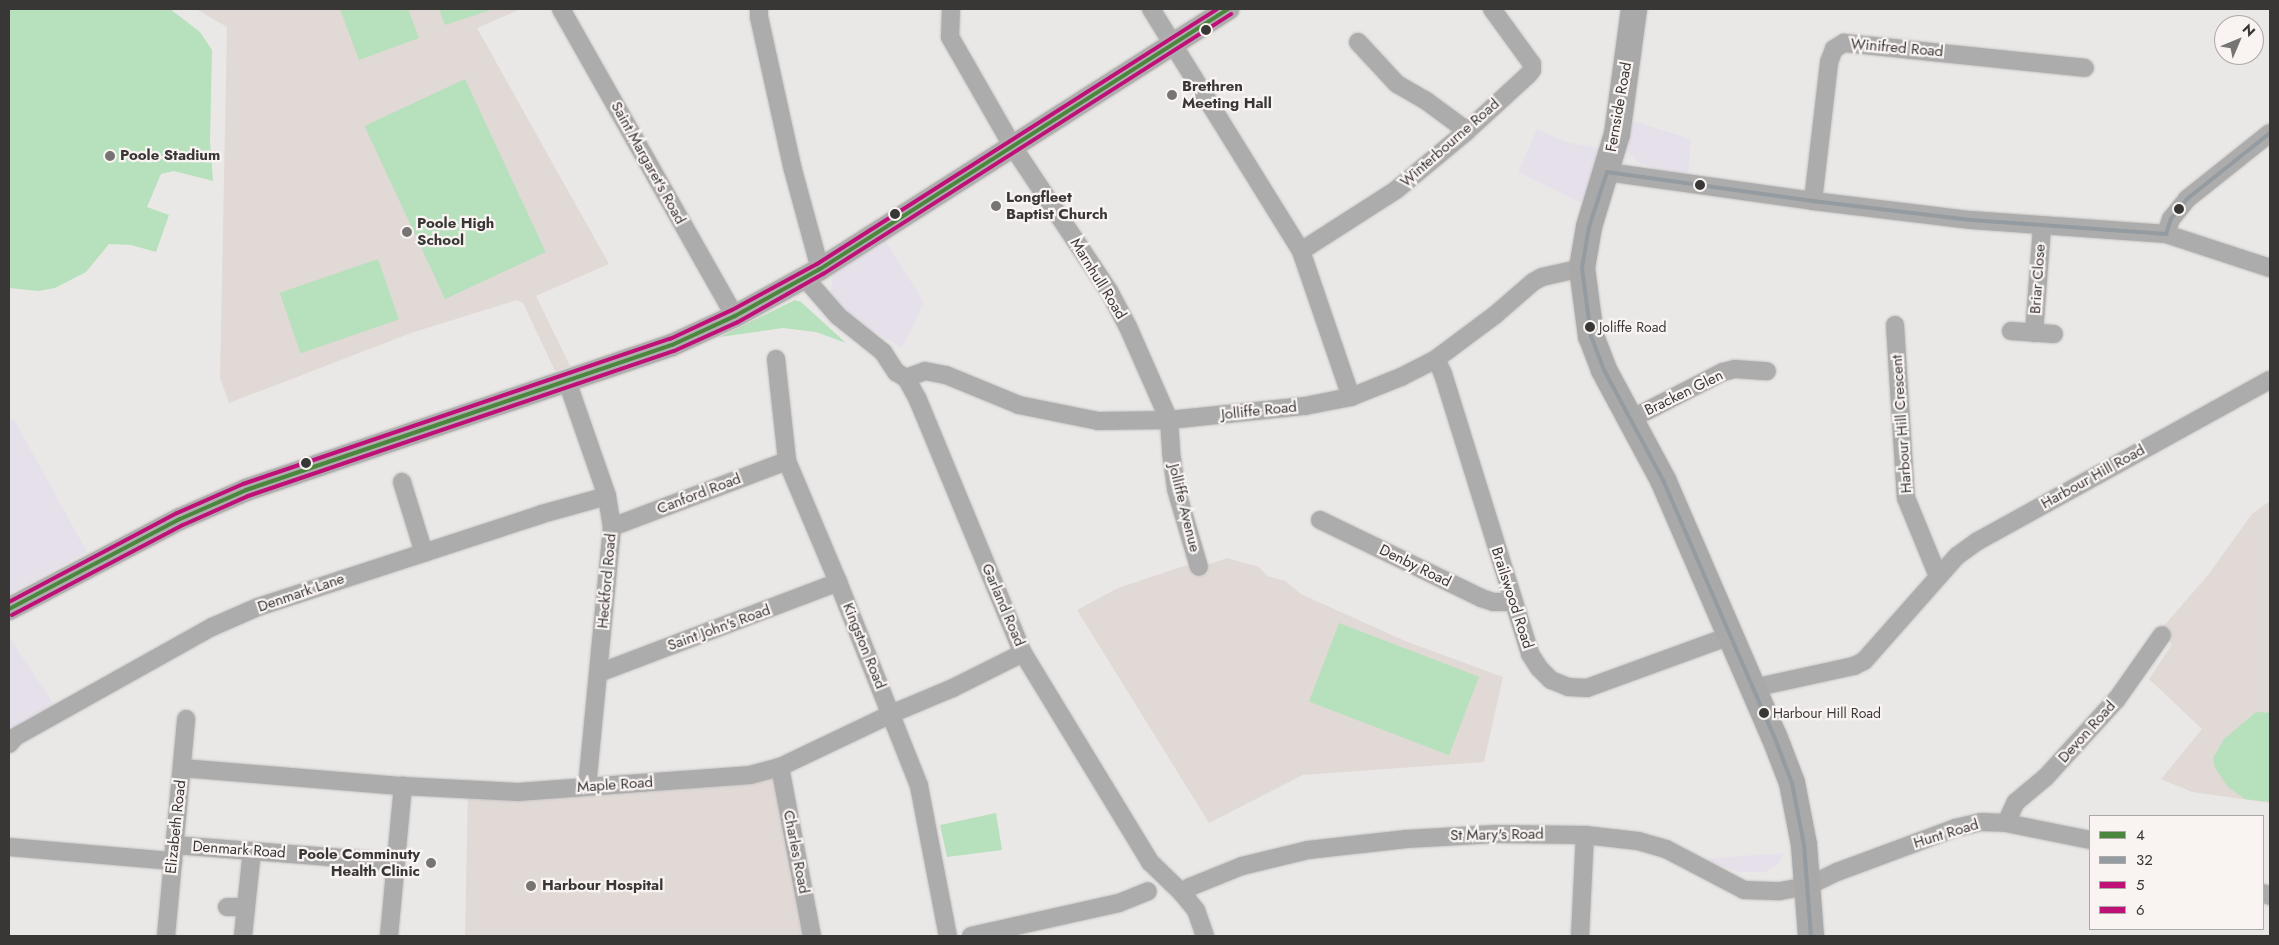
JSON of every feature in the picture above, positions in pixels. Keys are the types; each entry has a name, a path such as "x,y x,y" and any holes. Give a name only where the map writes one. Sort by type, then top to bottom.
{"highway":[{"name":"Fernside Road","path":"1634,9 1622,105 1607,172 1589,227 1582,268 1591,336 1604,370 1663,480 1792,783 1804,844 1811,936"}],"main road":[{"path":"9,609 180,520 246,490 672,346 735,316 812,274 1173,46 1228,9"}],"street":[{"name":"Saint Margaret's Road","path":"561,9 735,316"},
{"path":"759,9 759,17 793,170 812,274"},
{"name":"Marnhull Road","path":"951,9 950,37 1013,146 1109,292 1128,327 1169,420"},
{"path":"1151,9 1301,250 1351,398"},
{"name":"Winterbourne Road","path":"1301,250 1396,190 1467,131 1532,70 1532,64 1492,9"},
{"path":"1358,42 1397,84 1425,100 1467,131"},
{"name":"Winifred Road","path":"1813,201 1829,62 1834,49 1844,43 2086,68"},
{"path":"2166,234 2172,219 2187,199 2270,133"},
{"path":"1607,172 1813,201 2042,226 2166,234 2270,268"},
{"name":"Briar Close","path":"2034,333 2042,226"},
{"name":"Jolliffe Road","path":"906,378 925,371 946,375 1020,404 1098,422 1169,420 1305,406 1351,398 1400,377 1436,359 1495,315 1533,282 1542,277 1582,268"},
{"name":"Garland Road","path":"812,274 838,316 884,352 896,372 906,378 922,410 1023,653 1150,862 1182,893 1196,910 1205,936"},
{"name":"Harbour Hill Crescent","path":"1895,325 1906,498 1938,576"},
{"name":"Briar Close","path":"2011,331 2054,334"},
{"name":"Kingston Road","path":"776,359 787,461 892,714 919,786 948,936"},
{"name":"Brailswood Road","path":"1436,359 1443,374 1530,654 1539,668 1551,680 1568,687 1587,688 1606,683 1730,636"},
{"name":"Bracken Glen","path":"1631,419 1723,372 1735,369 1767,371"},
{"name":"Harbour Hill Road","path":"1753,688 1854,666 1864,660 1957,556 1978,541 2270,380"},
{"name":"Heckford Road","path":"567,381 607,496 612,527 587,787"},
{"name":"Jolliffe Avenue","path":"1169,420 1176,489 1199,566"},
{"name":"Canford Road","path":"612,527 787,461"},
{"path":"402,482 424,553"},
{"name":"Denmark Lane","path":"11,738 212,627 258,607 542,514 607,496"},
{"name":"Denby Road","path":"1320,520 1481,598 1493,602 1513,602"},
{"name":"Saint John's Road","path":"599,673 838,582"},
{"name":"Devon Road","path":"2006,823 2016,802 2045,778 2117,699 2162,635"},
{"name":"Maple Road","path":"182,768 403,786 518,792 750,774 780,767 892,714 954,688 1023,653"},
{"name":"Elizabeth Road","path":"166,936 186,719"},
{"name":"Charles Road","path":"780,767 812,936"},
{"path":"389,936 403,786"},
{"name":"Hunt Road","path":"1808,886 1837,872 1955,828 1981,822 2006,823 2089,840"},
{"name":"St Mary's Road","path":"1182,893 1190,887 1242,866 1308,850 1397,839 1496,834 1585,835 1653,844 1744,890 1780,891 1808,886"},
{"path":"1580,936 1585,835"},
{"name":"Denmark Road","path":"9,847 173,853 252,851 395,862"},
{"path":"244,936 252,851"},
{"path":"970,936 1119,903 1148,892"},
{"path":"227,907 246,907"}],"shaded area":[{"name":"Poole High School","path":"196,9 521,9 477,28 609,264 536,296 570,366 555,371 523,303 517,300 411,333 229,403 220,378 227,27"},
{"path":"1626,119 1691,139 1688,174 1661,171 1638,162 1622,147"},
{"path":"1537,129 1566,142 1604,149 1581,203 1518,172"},
{"path":"884,239 924,302 902,348 855,320 834,301 831,292 833,275 841,267"},
{"path":"9,419 15,421 87,552 9,594"},
{"path":"2270,501 2270,803 2192,792 2161,779 2202,729 2149,679 2172,644 2162,635 2162,628 2208,575 2252,514"},
{"path":"1227,558 1259,567 1267,576 1285,581 1301,594 1405,641 1503,677 1484,762 1303,775 1209,823 1077,610 1118,588 1184,566 1210,564"},
{"path":"9,637 59,712 9,732"},
{"path":"780,767 812,936 465,936 468,789"},
{"path":"1784,853 1778,864 1765,872 1740,872 1700,859"}],"green space":[{"name":"Poole Stadium","path":"9,9 170,9 200,32 212,50 210,141 213,181 174,171 161,174 147,207 169,215 156,252 131,245 109,244 86,272 55,288 38,291 9,288"},
{"path":"340,9 408,9 419,38 359,60"},
{"path":"439,9 494,9 445,25"},
{"path":"465,79 546,252 445,299 364,126"},
{"path":"378,259 399,320 301,353 280,293"},
{"path":"795,300 801,302 846,343 816,332 783,328 720,337"},
{"path":"1339,623 1479,677 1449,755 1309,701"},
{"path":"2256,712 2270,713 2270,802 2245,799 2228,787 2215,768 2213,758 2224,739"},
{"path":"996,813 1002,850 947,857 940,825"}],"transit line":[{"name":"6","path":"9,602 177,513 243,484 670,339 732,310 817,264 1217,9"},
{"name":"4","path":"9,609 180,519 246,490 672,345 735,316 820,269 1228,9"},
{"name":"5","path":"12,615 183,525 248,496 674,351 738,322 823,274 1231,14"},
{"name":"32","path":"2166,234 2171,219 2187,199 2270,133"},
{"name":"32","path":"1607,172 1589,227 1582,268 1591,336 1604,370 1663,480 1774,736 1792,783 1804,845 1811,936"},
{"name":"32","path":"1607,172 1813,201 1971,220 2166,234"}],"place":[{"name":"Brethren Meeting Hall","path":"1172,95"},
{"name":"Poole Stadium","path":"110,156"},
{"name":"Longfleet Baptist Church","path":"996,206"},
{"name":"Poole High School","path":"407,232"},
{"name":"Joliffe Road","path":"1590,327"},
{"name":"Harbour Hill Road","path":"1764,713"},
{"name":"Poole Comminuty Health Clinic","path":"431,863"},
{"name":"Harbour Hospital","path":"531,886"}]}
